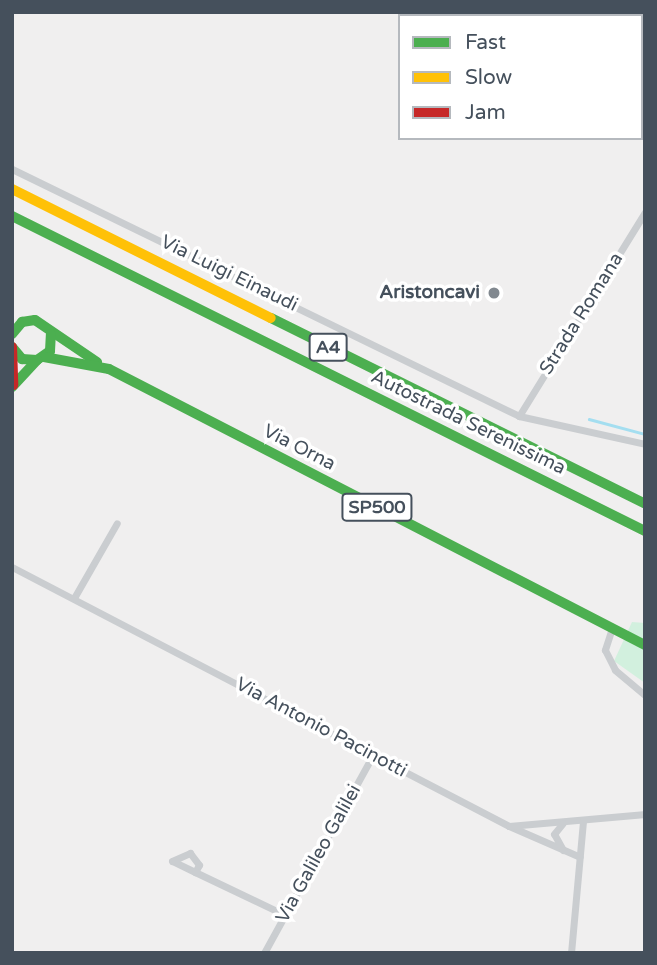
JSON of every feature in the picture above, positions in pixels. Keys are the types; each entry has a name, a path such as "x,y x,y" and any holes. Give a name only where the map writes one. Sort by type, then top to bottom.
{"main road":[{"name":"Autostrada Serenissima","path":"12,188 645,504"},
{"name":"Autostrada Serenissima","path":"12,216 645,531"},
{"name":"SP500","path":"12,319 42,323 51,334 109,369"},
{"path":"12,334 27,320"},
{"path":"13,386 40,358 51,334"},
{"name":"SP500","path":"12,347 22,359 40,358"},
{"path":"12,347 13,386"},
{"name":"Via Orna","path":"40,358 109,369 645,645"}],"street":[{"name":"Via Luigi Einaudi","path":"12,169 519,416 645,444"},
{"name":"Strada Romana","path":"519,416 645,212"},
{"path":"74,598 117,523"},
{"name":"Via Antonio Pacinotti","path":"12,567 509,826 580,857"},
{"path":"612,628 605,650 615,670 645,695"},
{"name":"Via Galileo Galilei","path":"264,953 373,755"},
{"path":"509,826 645,814"},
{"path":"571,953 583,821"},
{"path":"563,851 554,834 567,822"},
{"path":"195,873 285,915"}],"green space":[{"path":"632,622 645,623 645,683 614,661"}],"waterway":[{"path":"589,419 645,434"}],"railway":[{"path":"581,12 586,14"},
{"path":"604,12 609,14"}],"traffic: fast":[{"path":"12,216 645,531"},
{"path":"271,318 645,504"},
{"path":"12,334 22,322 35,320 97,362"},
{"path":"12,347 22,359 37,360 50,351 51,334"},
{"path":"44,357 109,369 645,645"},
{"path":"12,387 37,360"}],"traffic: slow":[{"path":"12,189 271,318"}],"traffic: jam":[{"path":"12,347 13,385"}],"place":[{"name":"Aristoncavi","path":"494,293"}]}
